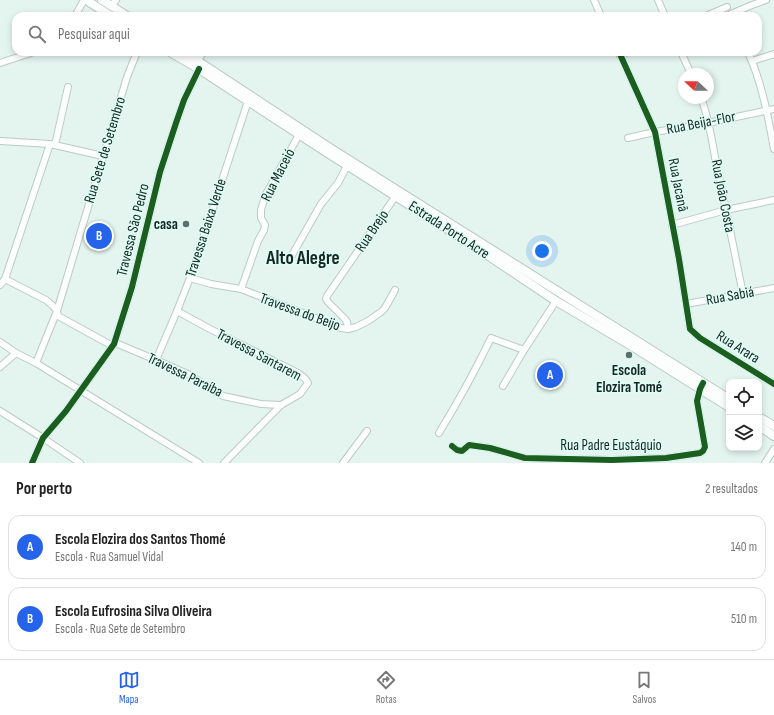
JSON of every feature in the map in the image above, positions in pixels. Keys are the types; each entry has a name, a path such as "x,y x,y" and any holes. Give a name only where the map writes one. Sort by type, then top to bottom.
{"main road":[{"path":"85,0 102,12"},
{"path":"102,0 114,3 124,12"},
{"name":"Estrada Porto Acre","path":"177,56 249,98"},
{"name":"Estrada Porto Acre","path":"190,56 249,98 397,194 647,347 726,405"},
{"name":"Estrada Porto Acre","path":"300,132 347,166 397,194 556,302 701,386 726,398"},
{"path":"762,419 774,426"},
{"path":"762,428 774,436"}],"street":[{"path":"78,12 85,0"},
{"path":"594,0 599,12"},
{"path":"658,0 663,12"},
{"path":"724,0 730,12"},
{"path":"737,12 752,4 766,0"},
{"path":"715,12 727,7"},
{"path":"752,61 774,54"},
{"path":"0,63 22,56"},
{"name":"Rua Sete de Setembro","path":"36,363 56,311 102,156 127,77 135,56"},
{"path":"197,60 200,56"},
{"name":"Rua Jacanã","path":"620,56 655,132 690,330"},
{"path":"683,56 688,68"},
{"path":"750,56 760,83 774,149"},
{"name":"Travessa São Pedro","path":"32,463 43,438 66,411 114,344 132,287 160,172 184,100 199,69"},
{"path":"0,285 4,279 52,144 68,87"},
{"name":"Travessa Baixa Verde","path":"156,360 190,278 249,98"},
{"name":"Rua João Costa","path":"703,104 743,294"},
{"name":"Rua Beija-Flor","path":"628,138 774,109"},
{"name":"Rua Maceió","path":"241,290 258,241 264,230 265,225 261,218 261,210 265,196 300,132"},
{"path":"0,141 52,144 102,156"},
{"path":"290,257 321,204 338,183 347,166"},
{"name":"Rua Brejo","path":"348,329 347,322 329,303 326,299 327,296 397,194"},
{"path":"672,225 726,210 774,200"},
{"name":"Travessa do Beijo","path":"190,278 241,290 341,328 348,329 362,325 381,312 396,290"},
{"name":"Travessa Paraíba","path":"4,279 50,302 58,316 111,345 118,344 190,375 223,396 261,404 280,405"},
{"name":"Rua Sabiá","path":"686,304 774,288"},
{"path":"503,386 524,350 556,302"},
{"name":"Travessa Santarem","path":"177,311 303,376 308,383 300,394 280,405"},
{"name":"Rua Arara","path":"690,330 700,338 774,384"},
{"path":"439,433 460,399 491,338 524,350"},
{"path":"0,342 199,463"},
{"path":"0,367 16,353"},
{"name":"Rua Padre Eustáquio","path":"452,446 457,450 462,451 469,445 490,448 525,458 612,460 666,458 700,453 705,447 697,400 701,386"},
{"path":"224,463 280,405"},
{"path":"0,411 80,463"},
{"path":"343,463 367,431"},
{"path":"766,463 774,449"}],"cycle path":[{"path":"621,56 655,132 679,259 690,329 700,338 774,384"},
{"path":"32,463 43,438 66,411 114,344 132,287 160,172 184,100 199,69"},
{"path":"452,446 457,450 462,451 469,445 490,448 525,458 612,460 666,458 700,453 705,447 697,401 703,383"}],"place":[{"name":"casa","path":"186,224"},
{"name":"Escola Eufrosina Silva Oliveira","path":"99,236"},
{"name":"Escola Elozira Tomé","path":"629,355"},
{"name":"Escola Elozira dos Santos Thomé","path":"550,375"}],"district":[{"name":"Alto Alegre","path":"303,258"}]}
